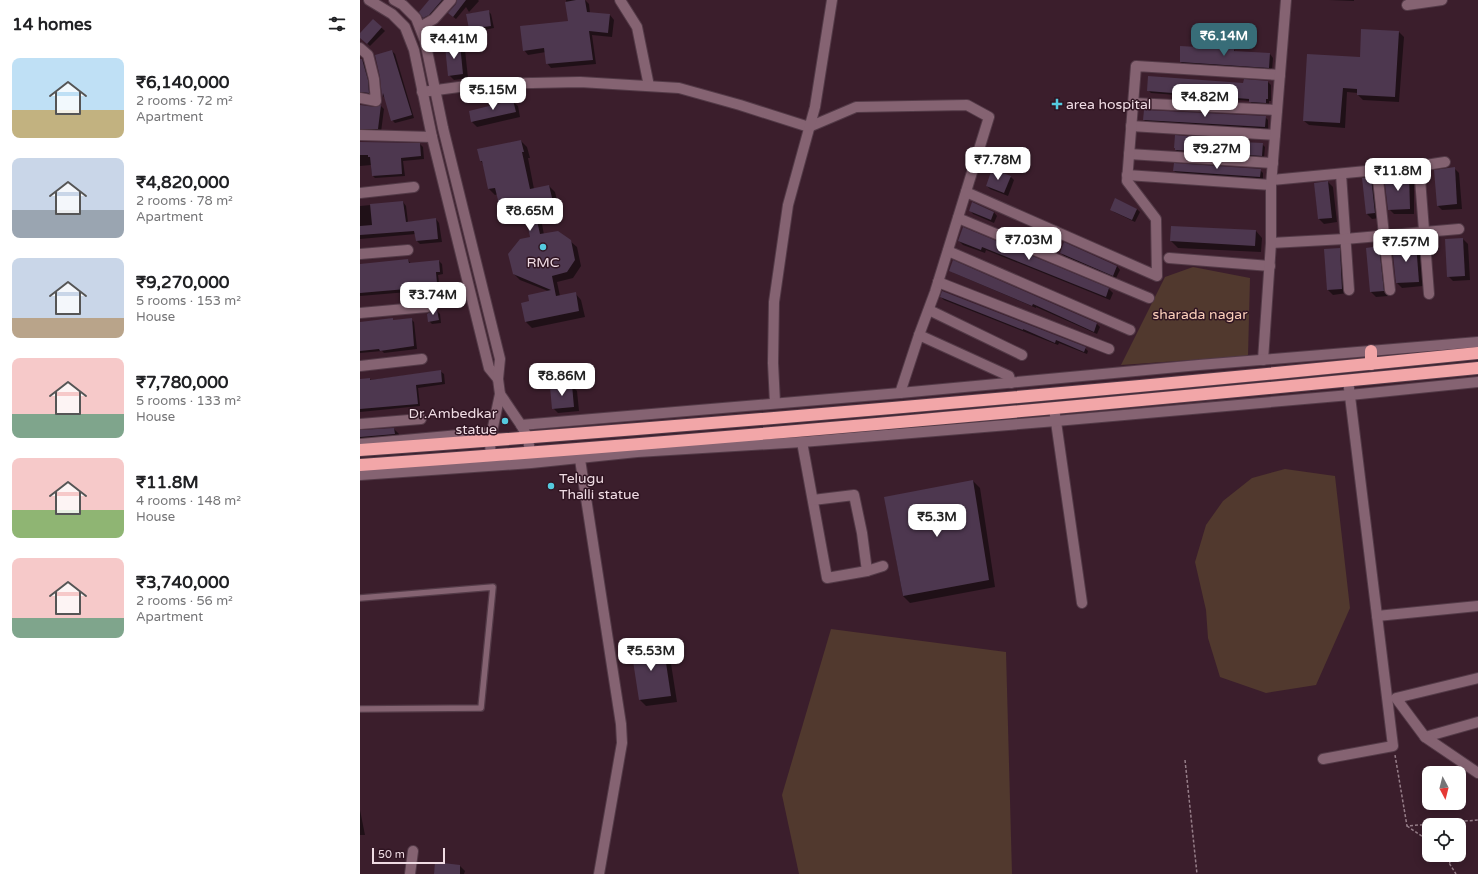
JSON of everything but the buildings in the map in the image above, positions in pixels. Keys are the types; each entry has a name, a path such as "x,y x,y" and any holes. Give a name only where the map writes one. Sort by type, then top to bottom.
{"highway":[{"path":"1371,352 1371,364"},
{"path":"360,450 491,436 528,438 755,420 1478,353"},
{"path":"360,465 491,461 636,448 737,441 755,434 1054,408 1478,368"}],"street":[{"path":"369,0 392,14 405,26 414,50 432,137 489,368 498,378"},
{"path":"360,475 491,461 491,436 500,394 498,378 500,359 435,89 425,41 416,18 403,5 394,0"},
{"path":"420,27 434,19 451,0"},
{"path":"620,0 636,27 649,86"},
{"path":"775,403 773,362 774,302 788,205 815,107 832,0"},
{"path":"1263,360 1270,266 1273,163 1286,0"},
{"path":"1407,5 1442,0"},
{"path":"360,48 368,55 374,79 376,101 360,98"},
{"path":"966,192 1157,276 1156,219 1127,181 1136,66 1280,75"},
{"path":"422,92 435,89 481,84 572,82 679,88 810,127 856,107 967,105 989,117 948,251 900,393"},
{"path":"1133,103 1277,110"},
{"path":"1132,126 1275,135"},
{"path":"360,135 432,137"},
{"path":"1129,154 1273,163"},
{"path":"1128,175 1272,182 1445,162"},
{"path":"1419,166 1429,294"},
{"path":"1377,170 1390,290"},
{"path":"1341,174 1349,290"},
{"path":"360,193 414,188"},
{"path":"958,218 1149,298"},
{"path":"1271,243 1345,239 1459,229"},
{"path":"360,254 408,250"},
{"path":"948,251 1130,330"},
{"path":"1169,258 1270,266"},
{"path":"938,282 1110,348"},
{"path":"360,313 427,307"},
{"path":"928,310 1022,355"},
{"path":"919,335 1009,376 1011,383"},
{"path":"521,425 1478,342"},
{"path":"360,366 422,359"},
{"path":"1323,759 1393,746 1348,380"},
{"path":"737,441 762,445 802,442 1350,395 1478,382"},
{"path":"500,394 528,438 531,458"},
{"path":"1054,408 1082,603"},
{"path":"360,424 421,419"},
{"path":"360,444 491,436"},
{"path":"802,442 827,578 867,571 882,566"},
{"path":"579,453 621,724 622,743 599,874"},
{"path":"813,500 854,495 862,533 867,571"},
{"path":"1377,616 1478,606"},
{"path":"1478,678 1396,698 1425,737 1478,774"},
{"path":"1425,737 1478,722"},
{"path":"410,874 413,850"}],"lane":[{"path":"360,598 493,587 481,708 360,709"}],"path":[{"path":"1393,746 1407,826 1422,836"},
{"path":"1185,760 1198,874"},
{"path":"1466,821 1478,820"},
{"path":"1407,826 1422,825"},
{"path":"1448,862 1456,874"},
{"path":"1450,862 1451,867"}],"green space":[{"name":"sharada nagar","path":"1193,267 1250,278 1248,356 1121,365 1165,277"},
{"path":"1285,469 1335,476 1350,608 1316,685 1266,693 1220,677 1208,638 1206,610 1195,562 1206,525 1223,501 1252,478"},
{"path":"831,629 1006,652 1012,874 799,874 782,795"}],"place":[{"name":"area hospital","path":"1057,104"},
{"name":"RMC","path":"543,247"},
{"name":"Dr.Ambedkar statue","path":"505,421"},
{"name":"Telugu Thalli statue","path":"551,486"}]}
